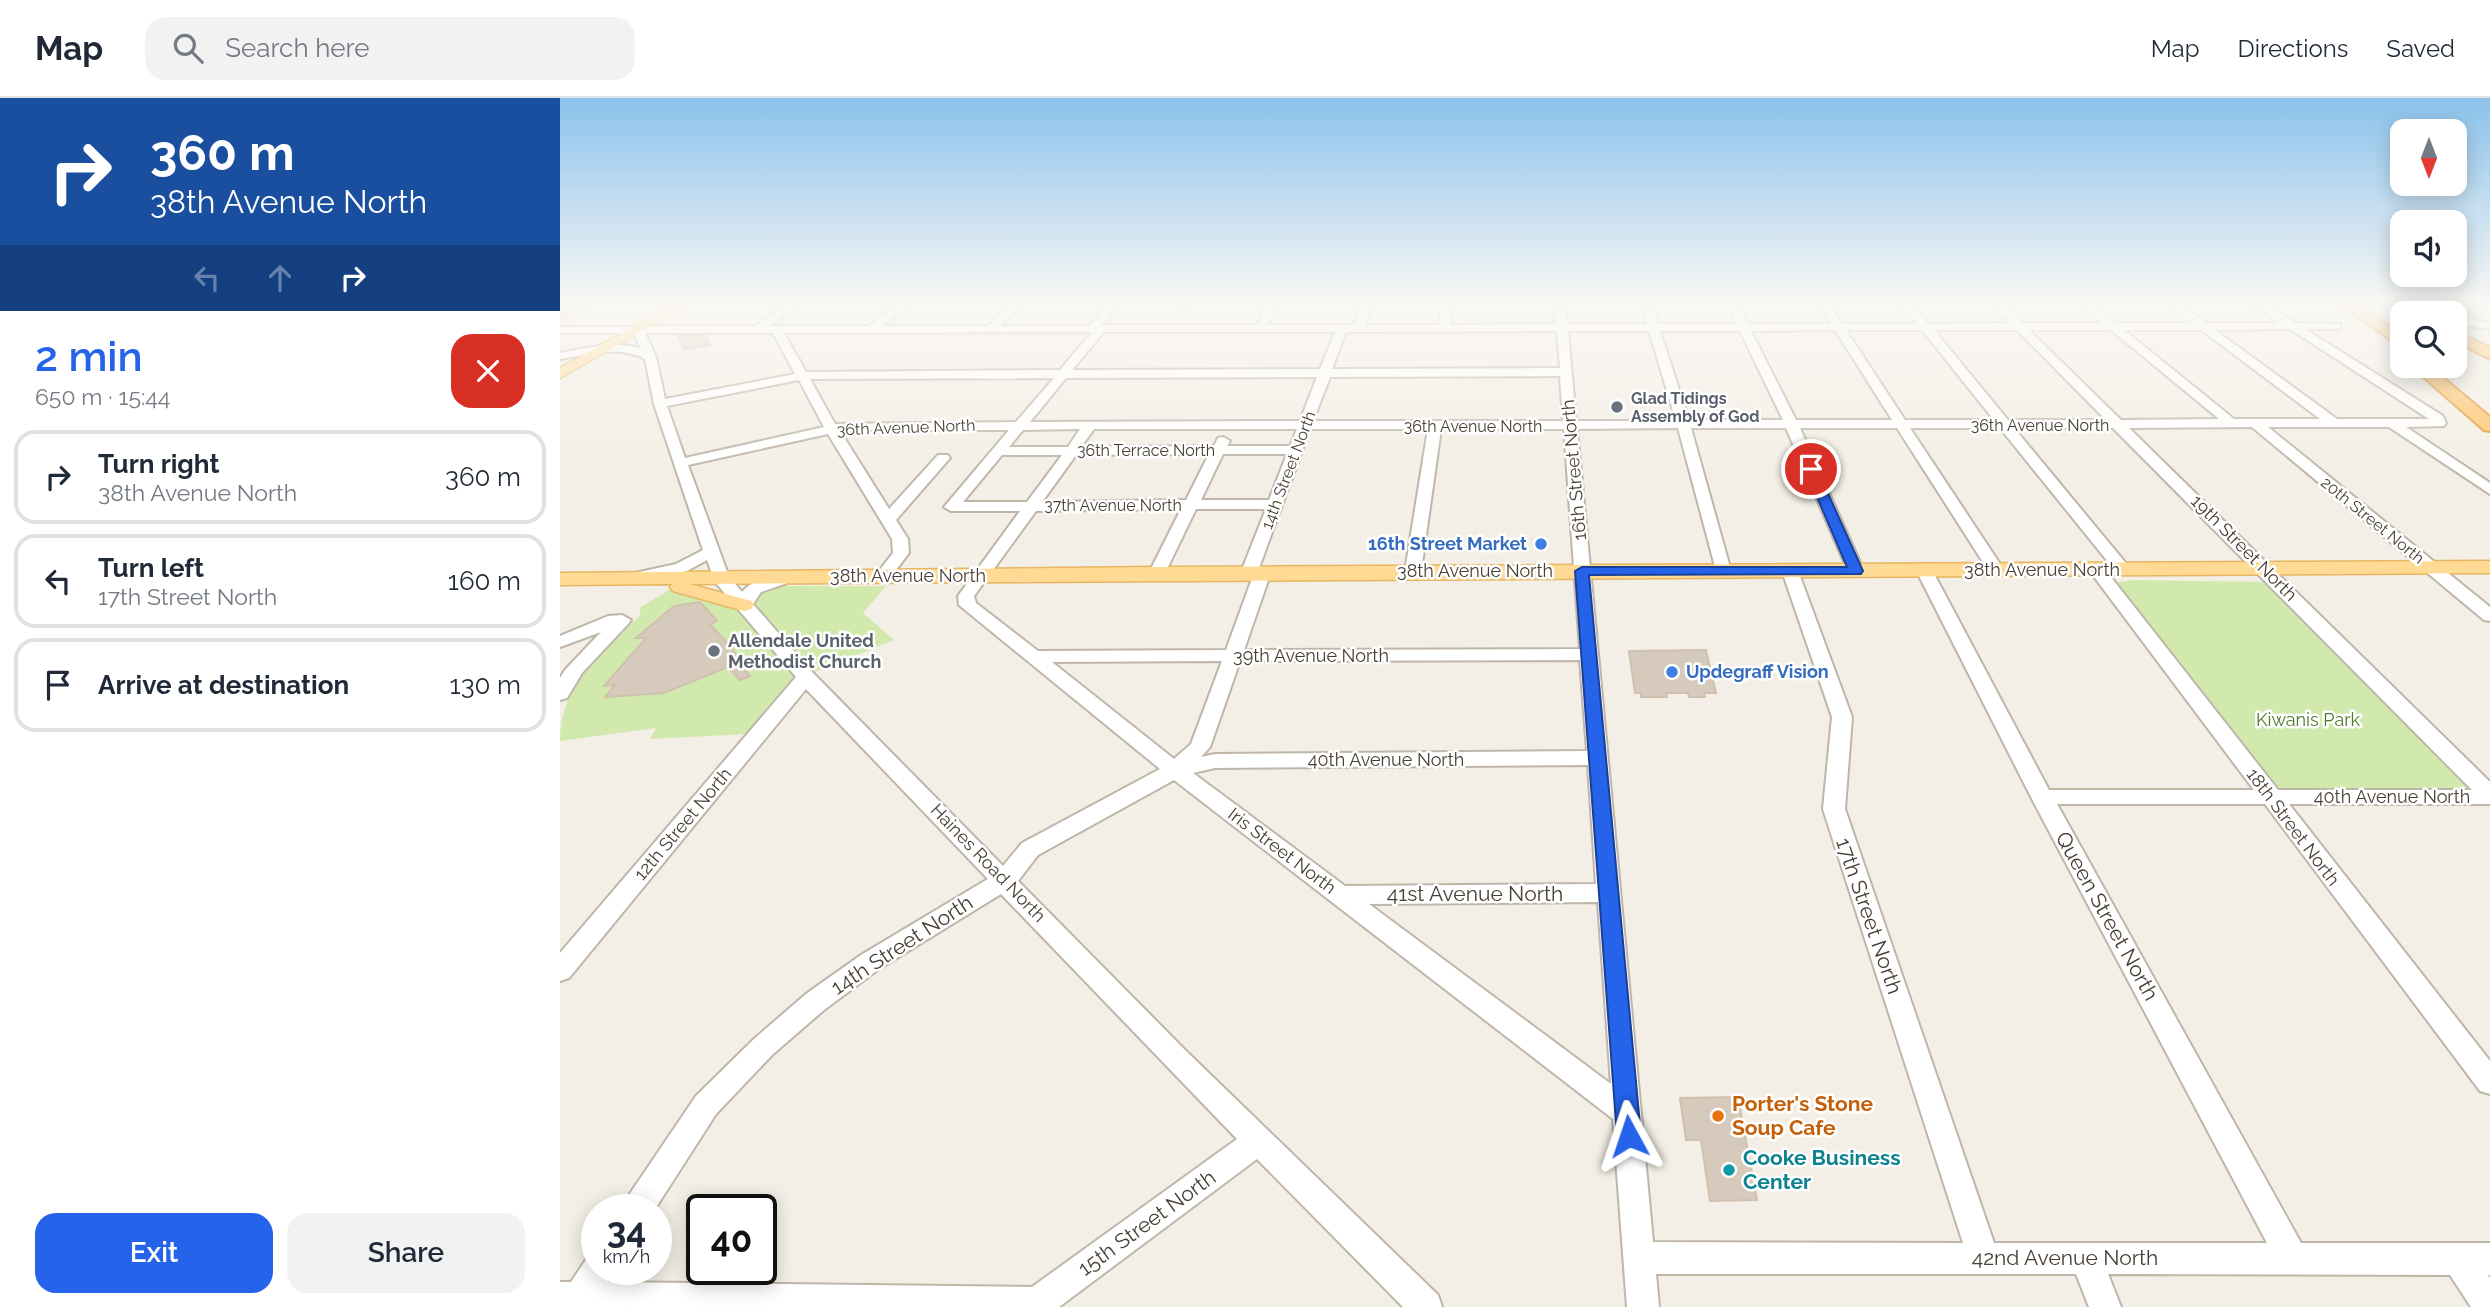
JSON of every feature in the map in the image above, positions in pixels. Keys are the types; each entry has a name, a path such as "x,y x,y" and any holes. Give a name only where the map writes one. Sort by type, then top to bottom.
{"highway":[{"path":"2433,378 2490,426"},
{"path":"2451,378 2490,405"}],"main road":[{"path":"560,374 588,358"},
{"name":"38th Avenue North","path":"561,578 1412,571 2490,569"},
{"path":"622,578 693,589 744,605"}],"street":[{"name":"Haines Road North","path":"650,358 660,404 721,578 806,677 1174,1057 1426,1307"},
{"path":"792,358 831,428 900,539 901,553 883,576"},
{"path":"996,451 1076,358"},
{"name":"14th Street North","path":"648,1194 706,1105 773,1038 814,1002 870,962 1005,880 1030,849 1175,770 1200,747 1232,657 1275,504 1331,358"},
{"name":"16th Street North","path":"1565,358 1643,1307"},
{"path":"1663,358 1723,571"},
{"path":"1759,358 1856,571"},
{"path":"1859,358 1996,570"},
{"path":"1950,358 2123,570"},
{"name":"19th Street North","path":"2052,358 2266,569 2490,796"},
{"path":"2151,358 2232,425"},
{"path":"2247,358 2335,424"},
{"name":"36th Avenue North","path":"680,463 845,426 2439,423 2438,419 2343,358"},
{"path":"660,404 802,376 1566,372"},
{"path":"980,576 1091,424"},
{"path":"1157,573 1231,424"},
{"name":"20th Street North","path":"2256,424 2490,616"},
{"path":"2393,424 2490,490"},
{"path":"1412,571 1435,426"},
{"name":"36th Terrace North","path":"996,451 1295,450"},
{"name":"37th Avenue North","path":"996,451 951,507 1275,504"},
{"path":"887,520 943,458"},
{"path":"622,578 681,568 712,551"},
{"name":"Queen Street North","path":"1924,570 2042,797 2294,1259"},
{"name":"18th Street North","path":"2097,570 2490,1082"},
{"name":"17th Street North","path":"1790,571 1842,717 1834,809 1984,1258"},
{"name":"Iris Street North","path":"980,576 966,596 968,606 1175,770 1627,1113"},
{"path":"744,605 751,590 790,577"},
{"path":"560,642 614,620 622,621 575,670 560,694"},
{"name":"39th Avenue North","path":"1032,657 1589,654"},
{"name":"12th Street North","path":"560,971 806,677"},
{"name":"40th Avenue North","path":"1175,770 1215,761 1598,758"},
{"name":"40th Avenue North","path":"2042,797 2490,796"},
{"name":"41st Avenue North","path":"1341,895 1609,893"},
{"name":"15th Street North","path":"1036,1305 1260,1140"},
{"name":"42nd Avenue North","path":"1639,1258 2474,1259"},
{"path":"2085,1258 2105,1307"},
{"path":"2474,1259 2490,1307"},
{"path":"570,1298 583,1285"},
{"path":"570,1298 1036,1305"}],"green space":[{"name":"Kiwanis Park","path":"2119,582 2270,582 2464,780 2466,786 2464,789 2454,790 2291,790 2277,787 2268,781 2120,588"},
{"path":"766,586 886,586 863,613 894,640 794,680 748,734 650,739 656,728 560,741 562,721 574,686 596,657 639,617 641,607 669,590 760,590"}],"building":[{"name":"Allendale United Methodist Church","path":"700,602 717,621 710,624 732,648 750,676 740,680 728,667 664,693 605,697 615,685 604,686 646,638 636,638 674,606"},
{"name":"Updegraff Vision","path":"1706,650 1716,693 1704,693 1705,697 1689,697 1688,693 1666,693 1667,697 1641,697 1641,693 1635,693 1629,651"},
{"name":"Cooke Business Center","path":"1738,1097 1757,1200 1710,1201 1701,1140 1686,1140 1680,1098"}],"place":[{"name":"Glad Tidings Assembly of God","path":"1617,407"},
{"name":"16th Street Market","path":"1541,544"},
{"name":"Allendale United Methodist Church","path":"714,651"},
{"name":"Updegraff Vision","path":"1672,672"},
{"name":"Porter's Stone Soup Cafe","path":"1718,1116"},
{"name":"Cooke Business Center","path":"1729,1170"}],"route":[{"path":"1629,1136 1582,571 1856,571 1811,469"}]}
